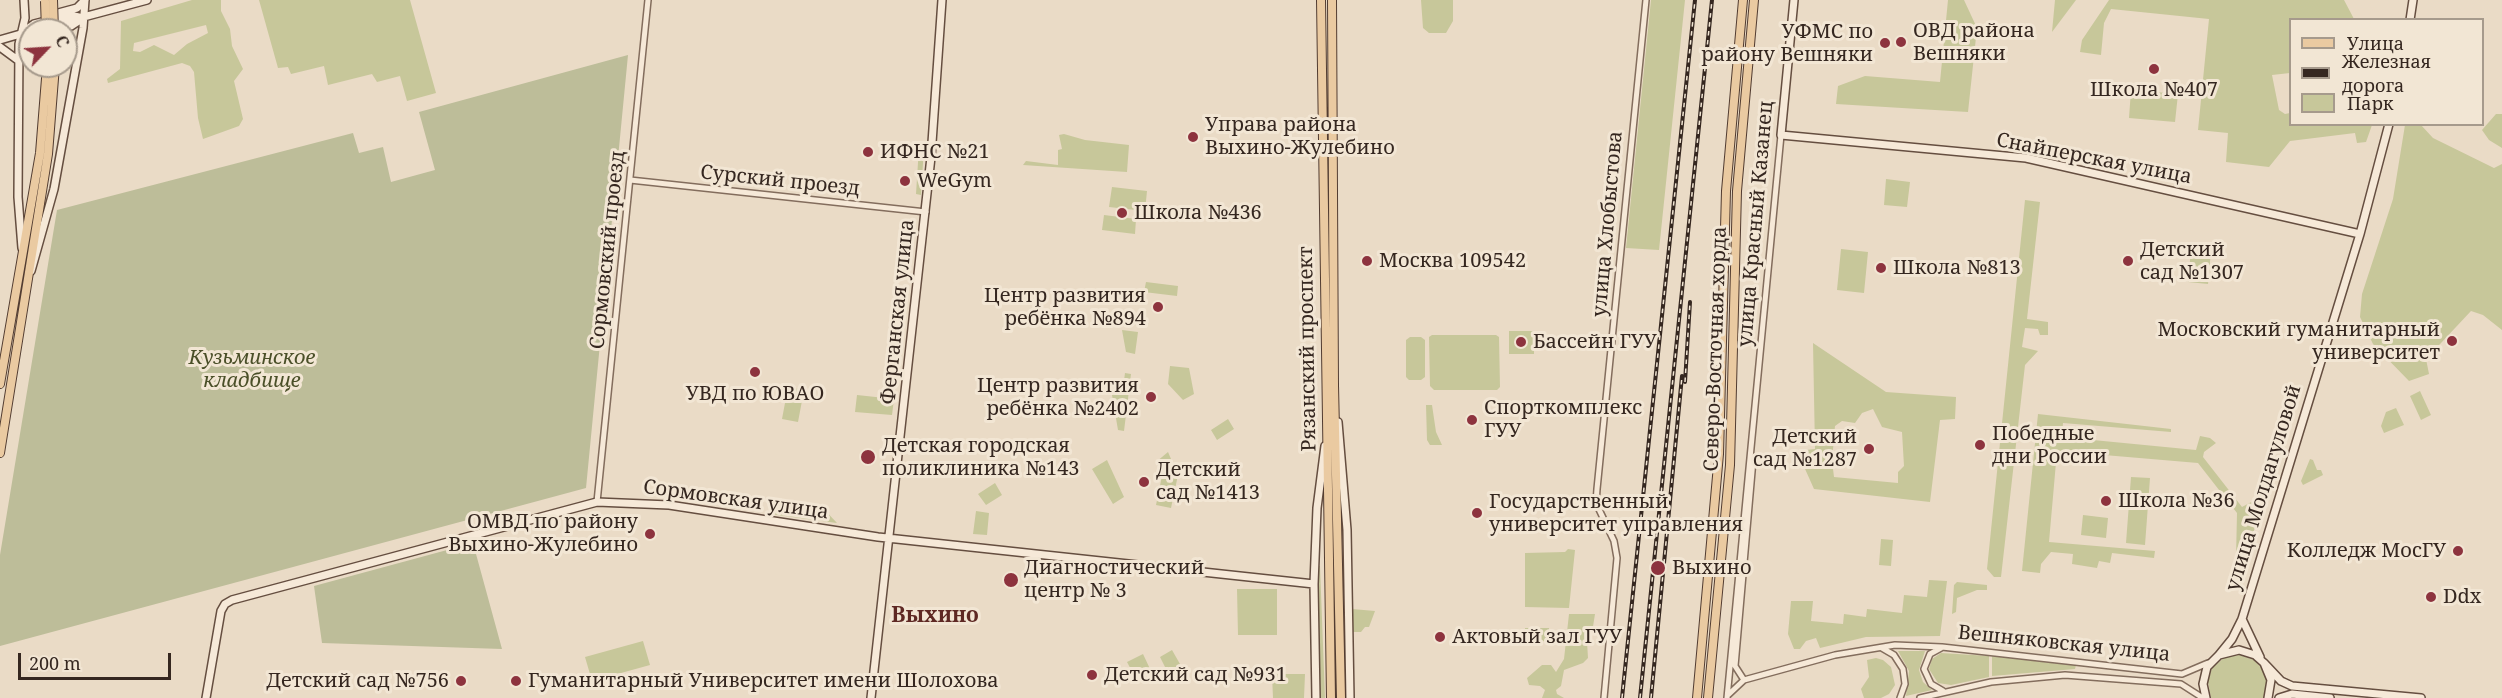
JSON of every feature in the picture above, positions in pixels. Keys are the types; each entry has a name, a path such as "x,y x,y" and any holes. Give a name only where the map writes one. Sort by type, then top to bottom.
{"main road":[{"path":"47,18 48,0"},
{"path":"48,0 53,18"},
{"name":"Рязанский проспект","path":"1321,0 1331,698"},
{"name":"Рязанский проспект","path":"1332,0 1335,385 1341,698"},
{"name":"Северо-Восточная хорда","path":"1697,698 1719,454 1726,191 1743,0"},
{"name":"Северо-Восточная хорда","path":"1708,698 1730,465 1736,202 1754,0"},
{"path":"0,384 40,153 46,78"},
{"path":"0,453 51,130 54,78"}],"street":[{"path":"24,0 25,18"},
{"path":"43,18 77,8 85,0"},
{"path":"28,279 36,258 54,189 85,0"},
{"path":"78,19 147,0"},
{"name":"Сормовский проезд","path":"597,502 648,0"},
{"name":"Ферганская улица","path":"871,698 926,212 942,0"},
{"name":"улица Хлобыстова","path":"1604,698 1617,558 1614,541 1596,503 1646,0"},
{"name":"улица Красный Казанец","path":"1727,697 1794,0"},
{"path":"2410,18 2413,0"},
{"path":"57,18 69,15 84,17"},
{"path":"78,21 84,17"},
{"path":"0,40 18,35"},
{"path":"0,47 18,60"},
{"path":"19,78 18,197 22,252"},
{"name":"улица Молдагуловой","path":"2204,698 2204,676 2232,639 2242,619 2360,234 2388,126"},
{"name":"Снайперская улица","path":"1781,135 2032,159 2360,234"},
{"name":"Сурский проезд","path":"630,180 926,212"},
{"path":"1335,385 1347,530 1350,698"},
{"path":"1316,698 1314,584 1317,508 1326,432"},
{"name":"улица Красный Казанец","path":"1744,680 1735,666 1754,463 1751,451"},
{"name":"Сормовская улица","path":"206,698 221,611 225,604 232,600 597,502 690,507 889,538 1314,584"},
{"name":"улица Молдагуловой","path":"2242,619 2262,661"},
{"path":"1878,647 1889,651 1903,669 1905,684 1900,698"},
{"name":"Вешняковская улица","path":"1727,697 1744,680 1835,655 1878,647 1942,647 2182,674 2217,657"},
{"name":"Вешняковская улица","path":"1942,647 1930,654 1924,669 1926,677 1936,688 1949,690"},
{"path":"2217,657 2239,650 2262,661 2281,681 2292,686 2421,698"},
{"path":"2262,661 2271,680 2268,698"},
{"name":"Вешняковская улица","path":"1920,698 2008,679 2086,675 2181,684 2204,698"},
{"path":"2279,698 2292,694 2330,698"}],"green space":[{"path":"192,0 221,0 221,11 230,29 232,46 243,69 234,81 243,119 239,126 203,139 198,118 194,72 190,66 182,63 108,83 107,79 120,69 121,21","holes":["206,25 208,33 187,44 174,55 154,45 140,52 133,51 134,43"]},
{"path":"259,0 410,0 436,93 407,101 400,76 377,82 372,74 328,85 324,66 291,74 288,67 278,68"},
{"path":"1421,0 1453,0 1453,21 1446,33 1429,33 1423,28"},
{"path":"1651,0 1685,0 1659,250 1626,248"},
{"path":"1948,0 1964,0 1977,28 1968,112 1836,104 1838,86 1865,76 1940,82"},
{"path":"2055,0 2076,0 2052,32"},
{"path":"2109,0 2344,0 2353,18 2289,18 2289,73 2272,75 2279,110 2285,114 2289,113 2289,126 2372,126 2366,142 2357,143 2355,133 2290,141 2269,167 2226,162 2228,133 2198,130 2209,19 2111,9 2104,23 2101,55 2080,52 2082,40"},
{"name":"Кузьминское кладбище","path":"628,55 586,488 0,646 0,555 57,210 353,133 359,153 383,147 391,182 435,170 419,112"},
{"path":"2131,90 2178,94 2175,122 2129,118"},
{"path":"2496,114 2502,114 2502,148 2489,140 2482,130"},
{"path":"2405,126 2422,126 2433,138 2494,168 2502,164 2502,330 2483,315 2471,311 2426,359 2429,374 2409,381 2373,344 2360,317 2362,294 2393,199"},
{"path":"1064,134 1085,140 1129,145 1127,172 1023,165 1026,161 1058,165 1058,150 1062,149 1059,135"},
{"path":"919,147 924,147 921,195 916,194"},
{"path":"1886,179 1910,182 1907,207 1884,205"},
{"path":"1112,187 1147,191 1145,211 1109,207"},
{"path":"2025,200 2040,202 2027,319 2048,322 2048,335 2040,335 2038,329 2025,328 2022,347 2038,351 2025,365 2001,577 1994,577 1987,569"},
{"path":"1104,215 1136,219 1135,234 1102,230"},
{"path":"1841,249 1868,252 1864,293 1837,290"},
{"path":"2191,249 2211,251 2208,284 2188,282"},
{"path":"1146,282 1178,286 1177,296 1144,292"},
{"path":"1122,330 1138,332 1135,354 1126,352"},
{"name":"Бассейн ГУУ","path":"1509,331 1534,331 1534,354 1509,354"},
{"path":"1432,335 1496,335 1499,337 1500,387 1497,390 1434,390 1430,386 1429,337"},
{"path":"1410,337 1421,337 1425,340 1425,377 1421,380 1409,380 1406,377 1406,340"},
{"path":"1813,343 1886,392 1956,397 1955,419 1940,420 1930,502 1814,489 1797,451 1815,449","holes":["1873,409 1882,427 1902,432 1904,466 1898,472 1898,483 1834,477 1832,461 1835,426 1842,421 1855,423 1862,413"]},
{"path":"1170,366 1189,368 1194,394 1183,400 1168,384"},
{"path":"1125,373 1131,374 1124,431 1118,430 1112,395 1123,388"},
{"path":"788,387 804,390 798,422 782,419"},
{"path":"2420,391 2431,415 2421,420 2410,396"},
{"path":"857,395 894,399 892,415 855,412"},
{"path":"1426,405 1432,405 1436,432 1442,445 1430,445 1427,440"},
{"path":"2396,408 2404,425 2384,433 2381,426 2386,412"},
{"path":"2038,414 2171,429 2171,432 2063,423 2062,437 2196,450 2200,436 2210,438 2216,443 2204,452 2203,457 2242,507 2257,499 2263,501 2253,534 2236,558 2237,513 2198,463 2057,451 2049,542 2155,551 2154,558 2112,553 2110,563 2099,561 2097,568 2072,564 2073,554 2051,552 2041,564 2040,573 2022,571"},
{"path":"1228,419 1234,429 1217,440 1211,430"},
{"path":"1168,452 1178,475 1171,508 1156,505 1162,476 1156,462"},
{"path":"2310,459 2323,475 2303,485 2301,481"},
{"path":"1107,460 1124,497 1113,504 1092,469"},
{"path":"2131,477 2150,478 2145,545 2126,543"},
{"path":"995,483 1002,495 986,505 978,494"},
{"path":"772,499 820,505 837,523 770,514"},
{"path":"976,511 989,513 987,535 973,534"},
{"path":"2083,515 2108,518 2106,538 2081,535"},
{"path":"1881,539 1893,540 1891,566 1879,565"},
{"path":"473,543 502,649 322,643 314,586"},
{"path":"1568,549 1575,550 1569,608 1525,607 1525,553 1565,552"},
{"path":"1320,566 1325,698 1319,698"},
{"path":"1929,580 1947,581 1940,636 1866,637 1820,648 1816,638 1806,641 1800,649 1794,649 1788,634 1791,601 1813,601 1811,621 1843,624 1844,614 1866,617 1867,609 1902,613 1904,595 1927,597"},
{"path":"1957,582 1987,585 1987,590 1977,590 1957,598 1956,612 1952,614 1954,585"},
{"path":"1237,589 1277,589 1277,635 1238,635"},
{"path":"1352,609 1375,611 1369,627 1365,627 1361,632 1352,632"},
{"path":"1569,614 1595,614 1591,639 1587,642 1588,658 1583,663 1564,670 1561,686 1556,690 1557,694 1564,698 1542,698 1545,690 1540,686 1529,685 1527,678 1542,665 1551,665 1556,672 1564,659"},
{"path":"1525,628 1549,628 1549,641 1525,642"},
{"path":"643,641 650,665 592,681 585,657"},
{"path":"1172,650 1184,671 1171,679 1160,657"},
{"path":"1898,651 1925,651 1919,670 1923,682 1932,690 1906,696 1909,671"},
{"path":"1941,653 1989,656 1989,677 1951,685 1938,683 1929,669 1932,659"},
{"path":"1143,654 1151,671 1136,679 1127,662"},
{"path":"2239,655 2254,660 2265,672 2267,688 2264,698 2211,698 2208,682 2212,668 2225,657"},
{"path":"1992,656 2076,665 2075,669 1992,676"},
{"path":"1876,658 1883,660 1891,667 1895,685 1889,694 1881,698 1864,698 1861,689 1869,677 1867,660"},
{"path":"1272,674 1305,674 1304,698 1273,698"}],"railway":[{"path":"1622,698 1695,0"},
{"path":"1640,698 1712,0"},
{"path":"1685,382 1690,302"},
{"path":"1651,698 1682,376"}],"place":[{"name":"ОВД района Вешняки","path":"1901,42"},
{"name":"УФМС по району Вешняки","path":"1885,43"},
{"name":"Школа №407","path":"2154,69"},
{"name":"Управа района Выхино-Жулебино","path":"1193,137"},
{"name":"ИФНС №21","path":"868,152"},
{"name":"WeGym","path":"905,181"},
{"name":"Школа №436","path":"1122,213"},
{"name":"Москва 109542","path":"1367,261"},
{"name":"Детский сад №1307","path":"2128,261"},
{"name":"Школа №813","path":"1881,268"},
{"name":"Центр развития ребёнка №894","path":"1158,307"},
{"name":"Московский гуманитарный университет","path":"2452,341"},
{"name":"Бассейн ГУУ","path":"1521,342"},
{"name":"УВД по ЮВАО","path":"755,372"},
{"name":"Центр развития ребёнка №2402","path":"1151,397"},
{"name":"Спорткомплекс ГУУ","path":"1472,420"},
{"name":"Победные дни России","path":"1980,445"},
{"name":"Детский сад №1287","path":"1869,449"},
{"name":"Детская городская поликлиника №143","path":"868,457"},
{"name":"Детский сад №1413","path":"1144,482"},
{"name":"Школа №36","path":"2106,501"},
{"name":"Государственный университет управления","path":"1477,513"},
{"name":"ОМВД по району Выхино-Жулебино","path":"650,534"},
{"name":"Колледж МосГУ","path":"2458,551"},
{"name":"Выхино","path":"1658,568"},
{"name":"Диагностический центр № 3","path":"1011,580"},
{"name":"Ddx","path":"2431,597"},
{"name":"Актовый зал ГУУ","path":"1440,637"},
{"name":"Детский сад №931","path":"1092,675"},
{"name":"Детский сад №756","path":"461,681"},
{"name":"Гуманитарный Университет имени Шолохова","path":"516,681"}],"district":[{"name":"Выхино","path":"935,616"}]}
